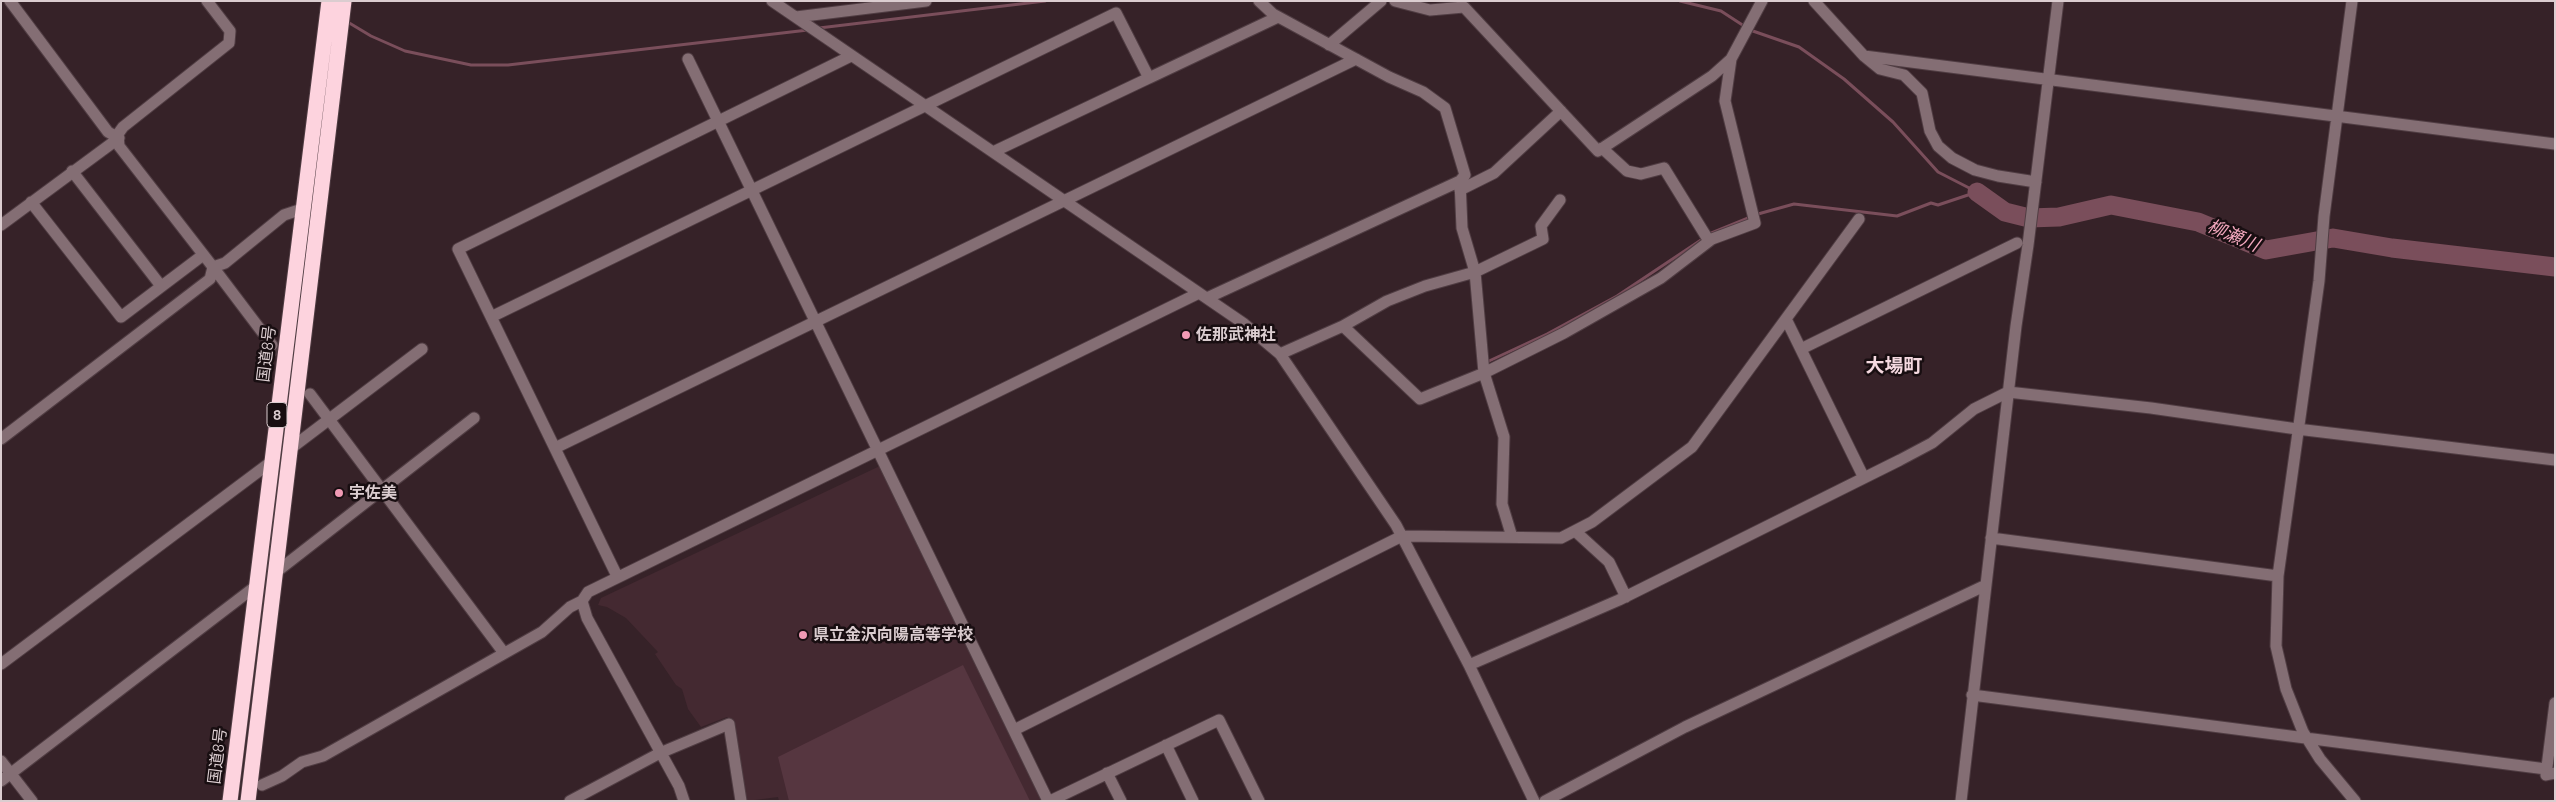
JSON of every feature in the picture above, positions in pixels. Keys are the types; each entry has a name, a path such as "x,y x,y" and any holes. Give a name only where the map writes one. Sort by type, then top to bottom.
{"highway":[{"name":"国道8号","path":"230,801 329,1"},
{"name":"8","path":"248,801 344,1"}],"street":[{"path":"10,1 108,132 119,138"},
{"path":"207,1 230,31 229,44 124,127 119,138 119,146 272,345"},
{"path":"772,1 1243,323 1280,354 1402,536 1469,665 1534,801"},
{"path":"798,19 905,2 926,1"},
{"path":"1259,1 1278,17 1422,92 1445,108 1464,175 1460,186 1462,228 1475,272 1484,373 1504,437 1502,504 1512,538"},
{"path":"1329,45 1381,1"},
{"path":"1395,1 1430,10 1464,7 1598,151 1712,76 1732,57 1761,3"},
{"path":"1814,1 1864,56 1880,69 1904,75 1922,94 1930,131 1938,146 1952,158 1975,170 2036,184"},
{"path":"1961,801 1984,586 2058,1"},
{"path":"2352,1 2324,216 2319,280 2278,576 2276,646 2286,689 2306,737 2320,759 2355,801"},
{"path":"490,317 1116,13 1149,78"},
{"path":"993,152 1278,17"},
{"path":"617,576 458,249 851,56"},
{"path":"1864,56 2555,144"},
{"path":"1343,326 1420,399 1484,373 1564,333 1661,278 1709,241 1755,223 1725,101 1732,57"},
{"path":"688,59 1049,801 1219,720 1258,801"},
{"path":"555,448 1066,202 1356,59"},
{"path":"262,785 282,776 302,762 323,756 542,632 570,607 582,601 588,592 617,576 1203,296 1494,173 1561,111"},
{"path":"1,225 119,138"},
{"path":"1602,148 1627,171 1642,174 1664,168 1709,241"},
{"path":"72,171 161,286"},
{"path":"1280,354 1343,326 1387,301 1425,286 1475,272 1543,239 1541,226 1560,200"},
{"path":"31,202 121,317 203,255"},
{"path":"212,267 225,263 284,215 302,209"},
{"path":"1014,730 1402,536 1561,538 1592,522 1692,447 1859,219"},
{"path":"1801,350 2017,243"},
{"path":"1,439 210,279 212,267"},
{"path":"1786,319 1864,478"},
{"path":"290,449 422,349"},
{"path":"1469,665 1626,597 1864,478 1932,443 1974,409 2008,392 2151,408 2298,429 2555,460"},
{"path":"310,394 504,653"},
{"path":"275,573 474,418"},
{"path":"1,664 271,462"},
{"path":"1575,531 1609,562 1626,597"},
{"path":"1991,538 2278,576"},
{"path":"6,777 256,586"},
{"path":"1545,801 1685,727 1984,586"},
{"path":"582,601 587,618 679,786 684,801"},
{"path":"1972,696 2306,737 2551,771 2555,703"},
{"path":"570,801 660,753 729,724 741,801"},
{"path":"1166,745 1193,801"},
{"path":"1,761 6,777 32,801"},
{"path":"1108,773 1121,801"}],"shaded area":[{"name":"県立金沢向陽高等学校","path":"882,465 1044,801 779,801 778,797 747,801 744,797 732,721 727,717 701,727 688,709 682,689 676,685 655,654 658,652 626,618 607,607 598,605 601,598"},
{"path":"963,665 1030,801 789,801 778,757"}],"waterway":[{"path":"819,28 1045,1"},
{"path":"1680,1 1721,11 1744,26"},
{"path":"346,21 371,36 405,51 471,65 508,65 808,30"},
{"path":"1750,30 1799,47 1844,79 1893,122 1938,172 1977,192"},
{"path":"1709,234 1758,214 1794,204 1897,216 1931,203 1938,205 1977,192"},
{"name":"柳瀬川","path":"1977,192 2005,212 2029,218 2059,217 2111,205 2198,222 2266,250 2333,238 2392,248 2555,267"},
{"path":"1489,361 1547,334 1617,296 1704,238"}],"tunnel":[{"path":"272,345 301,382"}],"place":[{"name":"佐那武神社","path":"1186,335"},
{"name":"宇佐美","path":"339,493"},
{"name":"県立金沢向陽高等学校","path":"803,635"}],"district":[{"name":"大場町","path":"1894,366"}]}
